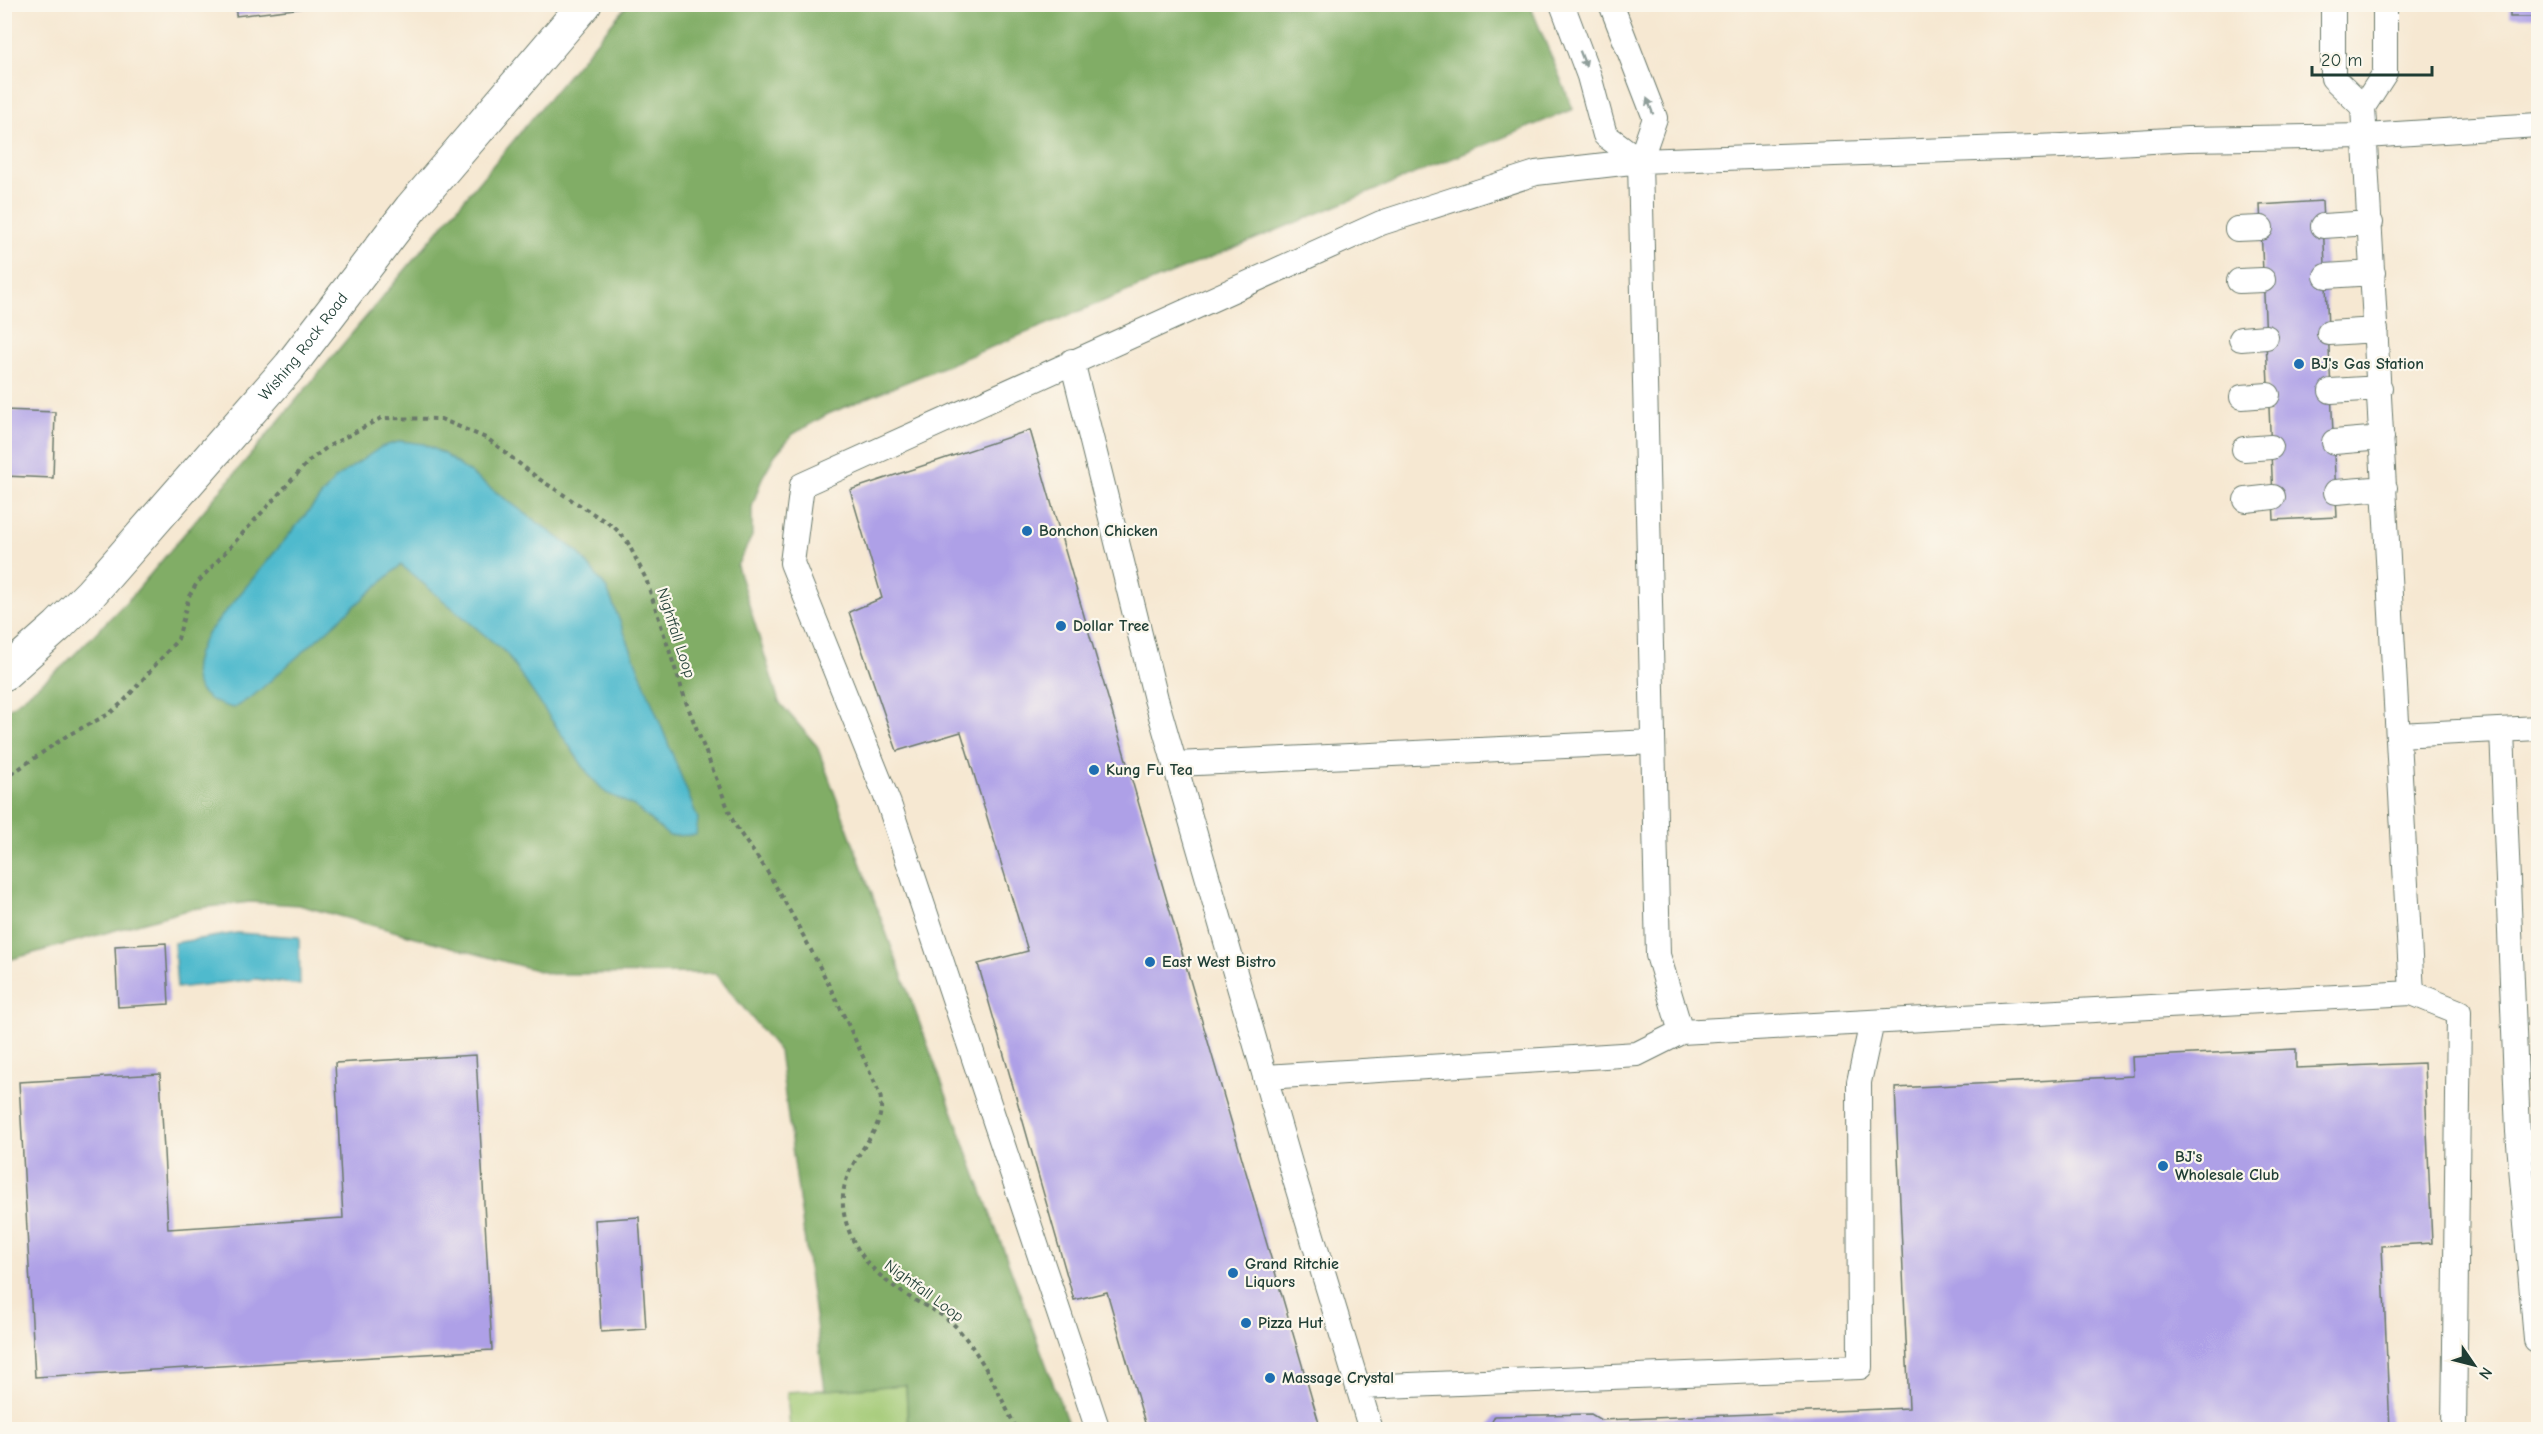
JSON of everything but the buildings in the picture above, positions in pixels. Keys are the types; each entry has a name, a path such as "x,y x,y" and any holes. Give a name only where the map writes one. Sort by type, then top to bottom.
{"street":[{"name":"Wishing Rock Road","path":"4,674 91,593 290,366 411,208 585,4"}],"lane":[{"path":"1562,4 1589,76 1605,135 1640,161"},
{"path":"1611,4 1655,118 1640,161 1658,955 1681,1032"},
{"path":"2333,4 2334,78 2363,107"},
{"path":"2385,4 2385,73 2363,107 2412,993"},
{"path":"1098,1430 889,804 792,563 802,484 1381,223 1536,173 1640,161 2063,146 2188,139 2365,136 2538,125"},
{"path":"2323,225 2371,224"},
{"path":"2236,229 2261,228"},
{"path":"2325,276 2373,273"},
{"path":"2239,281 2263,280"},
{"path":"2329,333 2376,330"},
{"path":"2241,339 2266,337"},
{"path":"1072,361 1156,699 1265,1077 1360,1387 1371,1430"},
{"path":"2331,391 2380,388"},
{"path":"2242,397 2268,395"},
{"path":"2334,442 2382,438"},
{"path":"2244,449 2271,447"},
{"path":"2336,492 2385,488"},
{"path":"2246,500 2273,497"},
{"path":"2398,735 2538,728"},
{"path":"2502,730 2518,1132 2536,1340 2538,1340"},
{"path":"1176,764 1652,742"},
{"path":"1265,1077 1637,1054 1681,1032 2412,993 2458,1012 2454,1430"},
{"path":"1360,1387 1860,1367 1859,1083 1872,1022"}],"path":[{"name":"Nightfall Loop","path":"4,779 68,735 109,714 124,700 178,639 189,596 197,583 310,460 329,446 365,424 381,418 395,417 441,419 488,440 539,479 614,527 637,558 686,702 733,821 742,839 770,875 817,962 880,1095 883,1107 881,1120 852,1162 846,1182 844,1210 850,1237 864,1260 881,1277 945,1317 959,1330 983,1364 1017,1430"}],"green space":[{"path":"627,5 1530,5 1573,109 828,414 793,434 775,455 762,478 752,507 752,536 737,566 779,702 817,746 1070,1429 908,1429 906,1385 825,1390 779,1051 715,973 550,974 299,905 250,902 191,909 5,961 5,712 63,666 133,595"},
{"path":"906,1385 908,1429 790,1429 787,1392"}],"water":[{"path":"401,441 424,444 444,454 578,552 607,589 698,819 696,835 669,836 634,806 606,793 589,775 506,653 401,565 253,696 234,708 219,704 200,690 194,671 200,647 207,634 336,478 381,447"},
{"path":"237,933 299,937 300,985 256,979 177,988 174,943"}],"place":[{"name":"BJ's Gas Station","path":"2299,364"},
{"name":"Bonchon Chicken","path":"1027,531"},
{"name":"Dollar Tree","path":"1061,626"},
{"name":"Kung Fu Tea","path":"1094,770"},
{"name":"East West Bistro","path":"1150,962"},
{"name":"BJ's Wholesale Club","path":"2163,1166"},
{"name":"Grand Ritchie Liquors","path":"1233,1273"},
{"name":"Pizza Hut","path":"1246,1323"},
{"name":"Massage Crystal","path":"1270,1378"}]}
